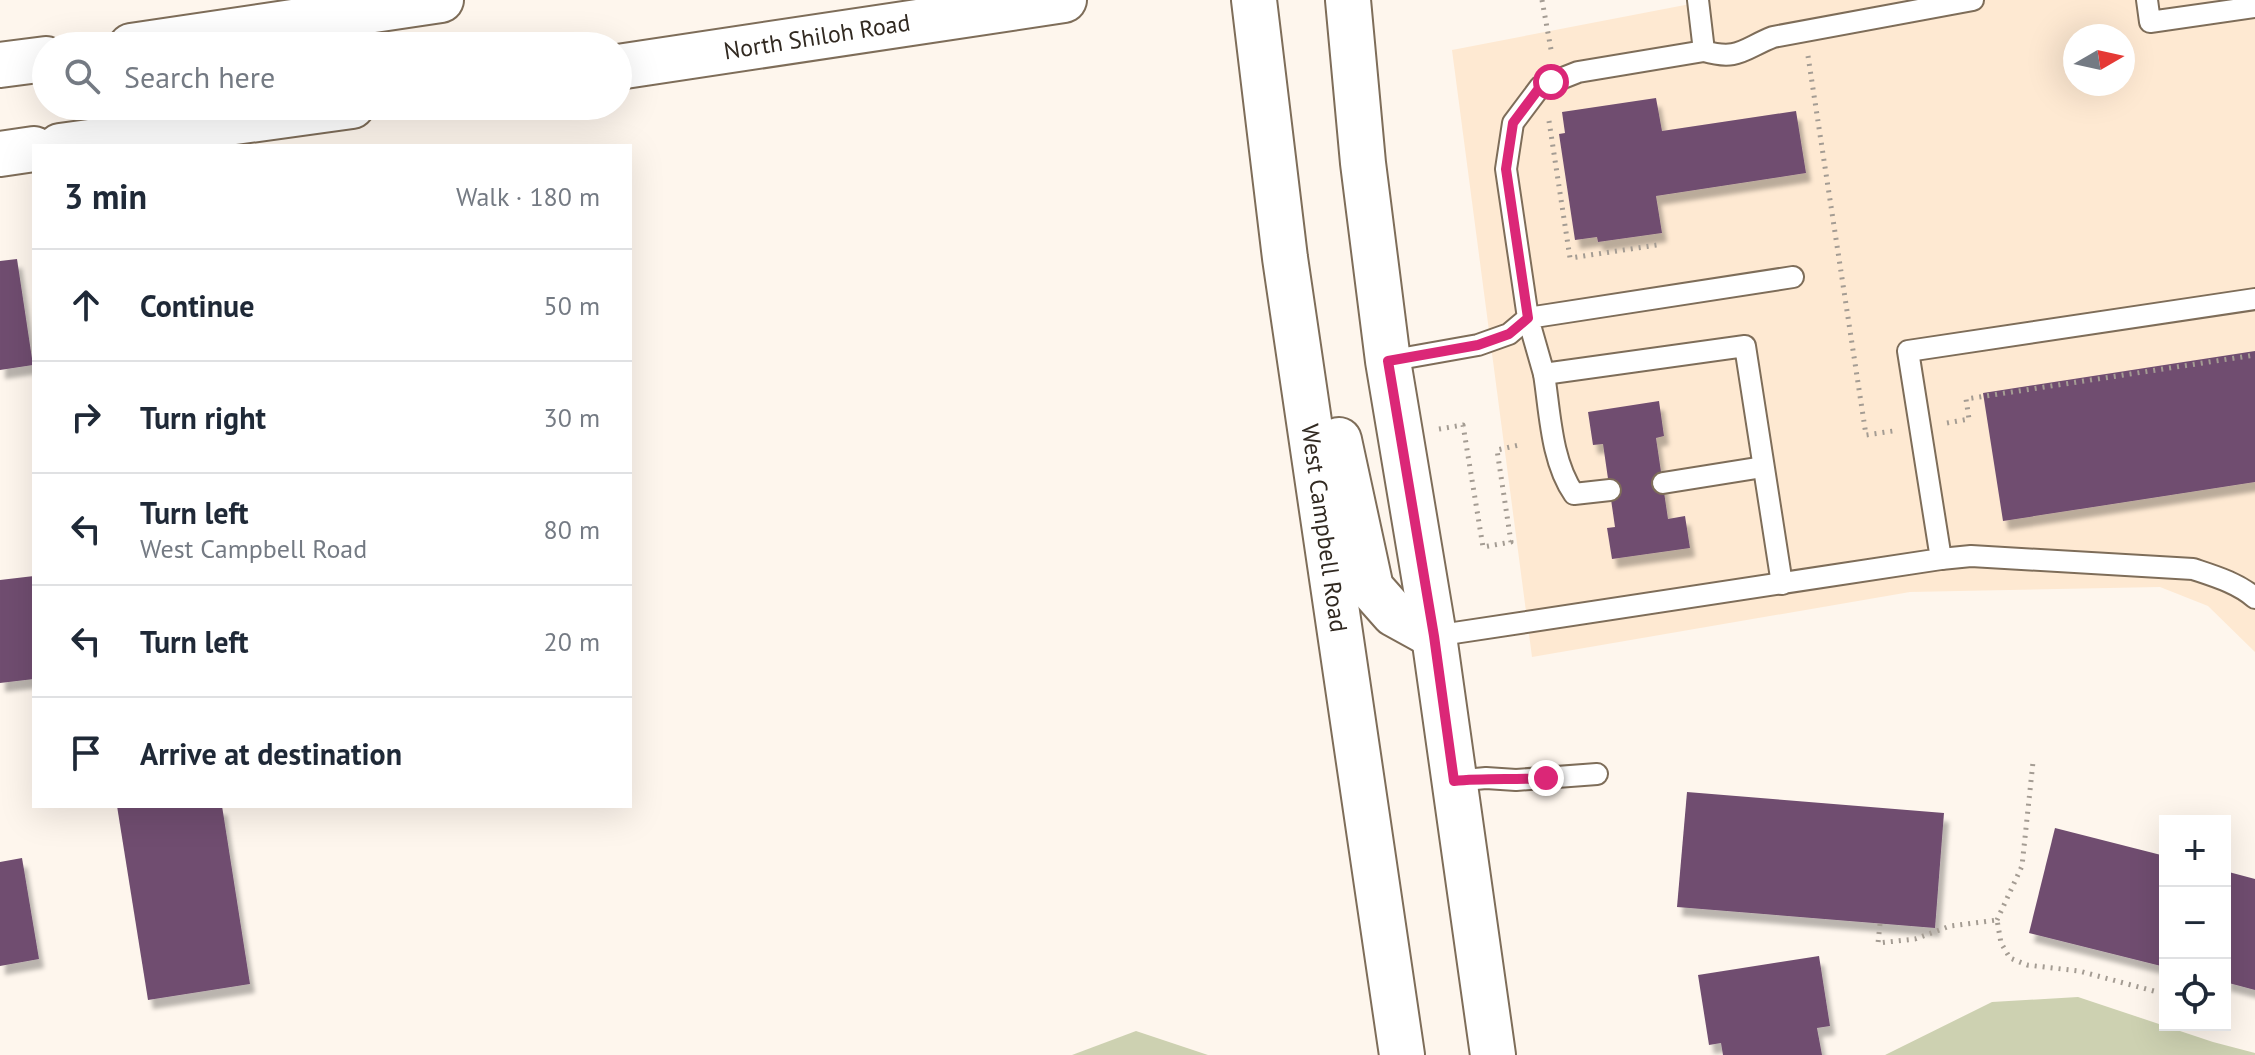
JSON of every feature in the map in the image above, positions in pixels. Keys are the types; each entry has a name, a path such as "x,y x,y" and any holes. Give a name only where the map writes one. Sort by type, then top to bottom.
{"main road":[{"path":"225,32 441,0"},
{"name":"North Shiloh Road","path":"632,65 1064,0"},
{"name":"West Campbell Road","path":"1254,0 1285,258 1402,1055"},
{"path":"1348,0 1363,163 1388,361 1434,636 1493,1055"},
{"path":"0,65 32,61"},
{"path":"75,144 250,120"},
{"path":"0,154 32,149"},
{"path":"1285,258 1319,347 1371,588 1394,614 1434,636"}],"lane":[{"path":"1698,0 1704,51"},
{"path":"1610,490 1574,494 1565,482 1544,374 1528,318 1506,169 1513,123 1540,87 1578,72 1704,51 1721,56 1741,54 1773,37 1973,0"},
{"path":"2147,0 2150,22 2255,8 2254,0"},
{"path":"1388,361 1478,345 1509,334 1528,318 1793,277"},
{"path":"1941,559 1908,351 2255,299"},
{"path":"1544,374 1745,346 1782,584"},
{"path":"1663,483 1763,467"},
{"path":"1434,636 1971,556 2193,569 2222,579 2255,598"},
{"path":"1454,781 1597,774"}],"path":[{"path":"1542,0 1553,56"},
{"path":"1808,56 1866,435 1897,430"},
{"path":"1549,120 1570,258 1657,245"},
{"path":"1941,424 1969,419 1966,399 2255,355"},
{"path":"1436,429 1463,425 1483,547 1511,542 1497,450 1519,445"},
{"path":"2033,762 2022,866 1997,920 2001,943 2010,958 2027,965 2079,971 2159,992"},
{"path":"1880,924 1878,943 1915,939 1950,926 1997,920"}],"shaded area":[{"path":"1711,0 2255,0 2255,652 2208,606 2160,587 1910,592 1532,657 1452,50"}],"green space":[{"path":"2078,997 2159,1024 2159,1031 2180,1031 2255,1055 1885,1055 1992,1002"},
{"path":"1136,1031 1208,1055 1072,1055"}],"building":[{"path":"1656,98 1662,131 1796,111 1806,173 1656,196 1662,233 1598,242 1597,237 1575,240 1559,134 1565,133 1562,112"},
{"path":"17,259 32,365 0,370 0,261"},
{"path":"2255,351 2255,482 2003,521 1983,393"},
{"path":"1659,401 1664,436 1656,438 1668,519 1685,516 1690,548 1612,559 1607,528 1615,527 1603,444 1593,445 1588,412"},
{"path":"32,576 32,679 0,683 0,580"},
{"path":"1687,792 1944,813 1935,928 1677,907"},
{"path":"117,808 222,808 250,984 148,1000"},
{"path":"2055,828 2159,854 2159,966 2029,933"},
{"path":"22,858 39,959 0,966 0,862"},
{"path":"2231,873 2255,879 2255,990 2231,984"},
{"path":"1819,956 1830,1026 1817,1028 1822,1055 1723,1055 1721,1043 1709,1045 1698,975"}],"route":[{"path":"1546,778 1454,781 1434,636 1388,361 1478,345 1509,334 1528,318 1506,169 1513,123 1540,87 1551,82"}]}
